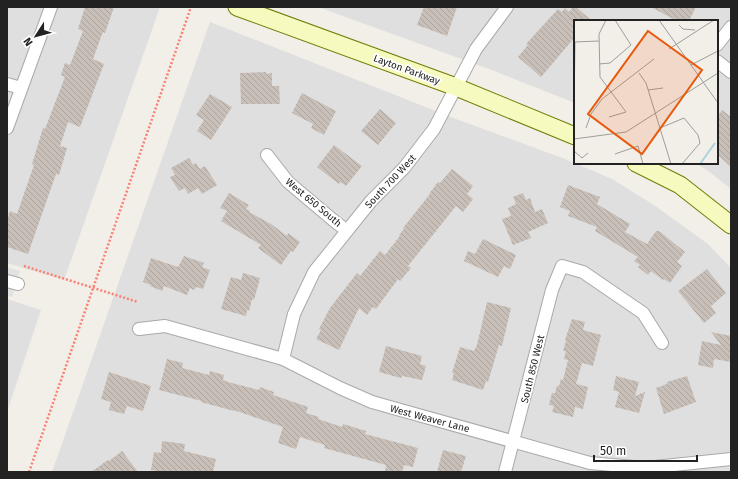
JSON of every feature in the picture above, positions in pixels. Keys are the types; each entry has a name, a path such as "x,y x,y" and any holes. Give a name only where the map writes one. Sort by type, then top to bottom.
{"main road":[{"name":"Layton Parkway","path":"237,7 456,87 574,136"},
{"path":"638,164 680,185 731,225"}],"street":[{"path":"7,128 51,7"},
{"name":"South 700 West","path":"283,359 294,314 314,272 346,230 371,201 404,168 434,129 476,49 508,7"},
{"path":"718,45 731,27"},
{"path":"718,62 731,72"},
{"path":"7,84 21,88"},
{"name":"West 650 South","path":"267,155 288,182 346,230"},
{"name":"South 850 West","path":"505,472 552,290 562,266 583,272 642,313 662,342"},
{"name":"West Weaver Lane","path":"139,329 166,326 283,359 340,388 372,402 590,463 645,468 731,459"}],"path":[{"path":"29,472 191,7"},
{"path":"24,266 138,302"}],"shaded area":[{"path":"7,7 160,7 64,280 7,263"},
{"path":"318,7 731,7 731,189 698,164 718,164 718,20 574,20 574,103 489,69"},
{"path":"210,22 456,119 565,159 612,179 654,205 708,244 731,268 731,472 52,472"},
{"path":"7,267 20,271 12,297 7,296"},
{"path":"7,299 41,310 7,412"}],"building":[{"path":"85,7 114,7 105,33 103,32 93,59 104,64 80,127 68,122 60,146 67,148 59,175 56,174 28,254 7,247 7,220 10,211 17,214 34,165 32,164 43,128 45,129 65,77 61,75 65,63 70,65 83,31 78,29"},
{"path":"424,7 457,7 447,36 417,25"},
{"path":"573,7 576,7 591,20 574,20 574,38 541,77 518,57 528,45 526,44 558,9 562,12 565,8 569,12"},
{"path":"651,7 696,7 690,20 675,20"},
{"path":"266,72 266,74 272,73 272,86 279,86 280,104 241,104 240,73"},
{"path":"302,93 336,111 324,135 311,128 313,124 292,113"},
{"path":"210,94 232,107 211,140 197,131 204,120 196,115"},
{"path":"380,109 396,123 378,145 361,131"},
{"path":"722,110 731,117 731,167 718,155 718,116"},
{"path":"334,145 362,166 346,186 340,182 339,184 317,167"},
{"path":"189,158 193,165 196,163 200,169 205,166 217,185 202,194 198,188 188,194 185,188 179,191 170,177 175,175 171,168"},
{"path":"452,169 473,186 467,194 473,199 463,212 456,206 408,266 411,268 400,281 398,279 376,309 373,307 367,315 359,308 339,350 316,339 321,330 319,329 330,308 357,273 360,276 380,251 385,255 400,236 399,235 404,229 403,228 438,182 440,183"},
{"path":"568,185 600,197 597,204 630,224 625,232 647,244 656,231 659,231 685,252 677,262 682,266 670,283 664,279 663,280 651,271 648,275 638,267 640,265 634,261 638,257 595,231 597,227 568,216 570,211 560,207"},
{"path":"229,193 249,205 246,209 250,211 249,212 271,224 287,236 288,233 300,242 293,252 291,251 281,265 258,248 261,245 221,221 227,211 220,208"},
{"path":"523,193 526,200 530,198 535,212 542,209 548,223 528,232 531,238 513,245 502,219 511,216 508,208 516,204 513,197"},
{"path":"483,239 516,255 510,269 504,266 498,277 464,261 468,251 475,254"},
{"path":"184,256 204,263 202,267 210,270 203,289 196,287 194,290 190,288 187,295 164,286 162,291 143,282 151,258 178,267"},
{"path":"707,269 726,293 711,306 716,313 704,323 678,291"},
{"path":"243,273 260,278 254,300 252,299 246,316 221,309 231,277 241,280"},
{"path":"487,302 511,308 502,346 499,345 488,382 486,381 483,390 452,380 454,373 452,373 460,347 474,351 477,345"},
{"path":"572,319 585,322 583,330 601,335 593,366 582,363 576,384 588,387 583,409 575,407 573,417 552,412 554,406 549,405 552,393 555,393 561,379 563,380 568,360 564,359 566,351 563,351"},
{"path":"711,332 731,336 731,362 714,359 713,368 698,365 702,341 721,345"},
{"path":"386,346 422,356 420,364 426,366 422,380 402,376 401,378 379,372"},
{"path":"167,359 183,363 182,368 209,375 210,371 224,375 223,380 228,382 259,390 260,387 274,392 273,395 308,407 306,413 319,417 318,419 342,427 343,424 366,431 365,434 418,448 413,467 404,465 402,472 385,472 386,465 324,448 325,445 300,437 296,449 278,443 283,427 234,410 159,390"},
{"path":"109,372 151,386 143,411 127,406 124,414 109,410 111,402 101,399"},
{"path":"616,376 639,382 635,396 645,392 639,413 615,407 619,392 613,390"},
{"path":"687,376 696,402 664,414 656,388 667,384 667,382"},
{"path":"162,441 185,444 184,451 216,459 213,472 164,472 151,470 154,452 161,453"},
{"path":"443,450 466,456 461,472 437,472"},
{"path":"122,451 138,472 91,472 108,460 109,461"}]}
